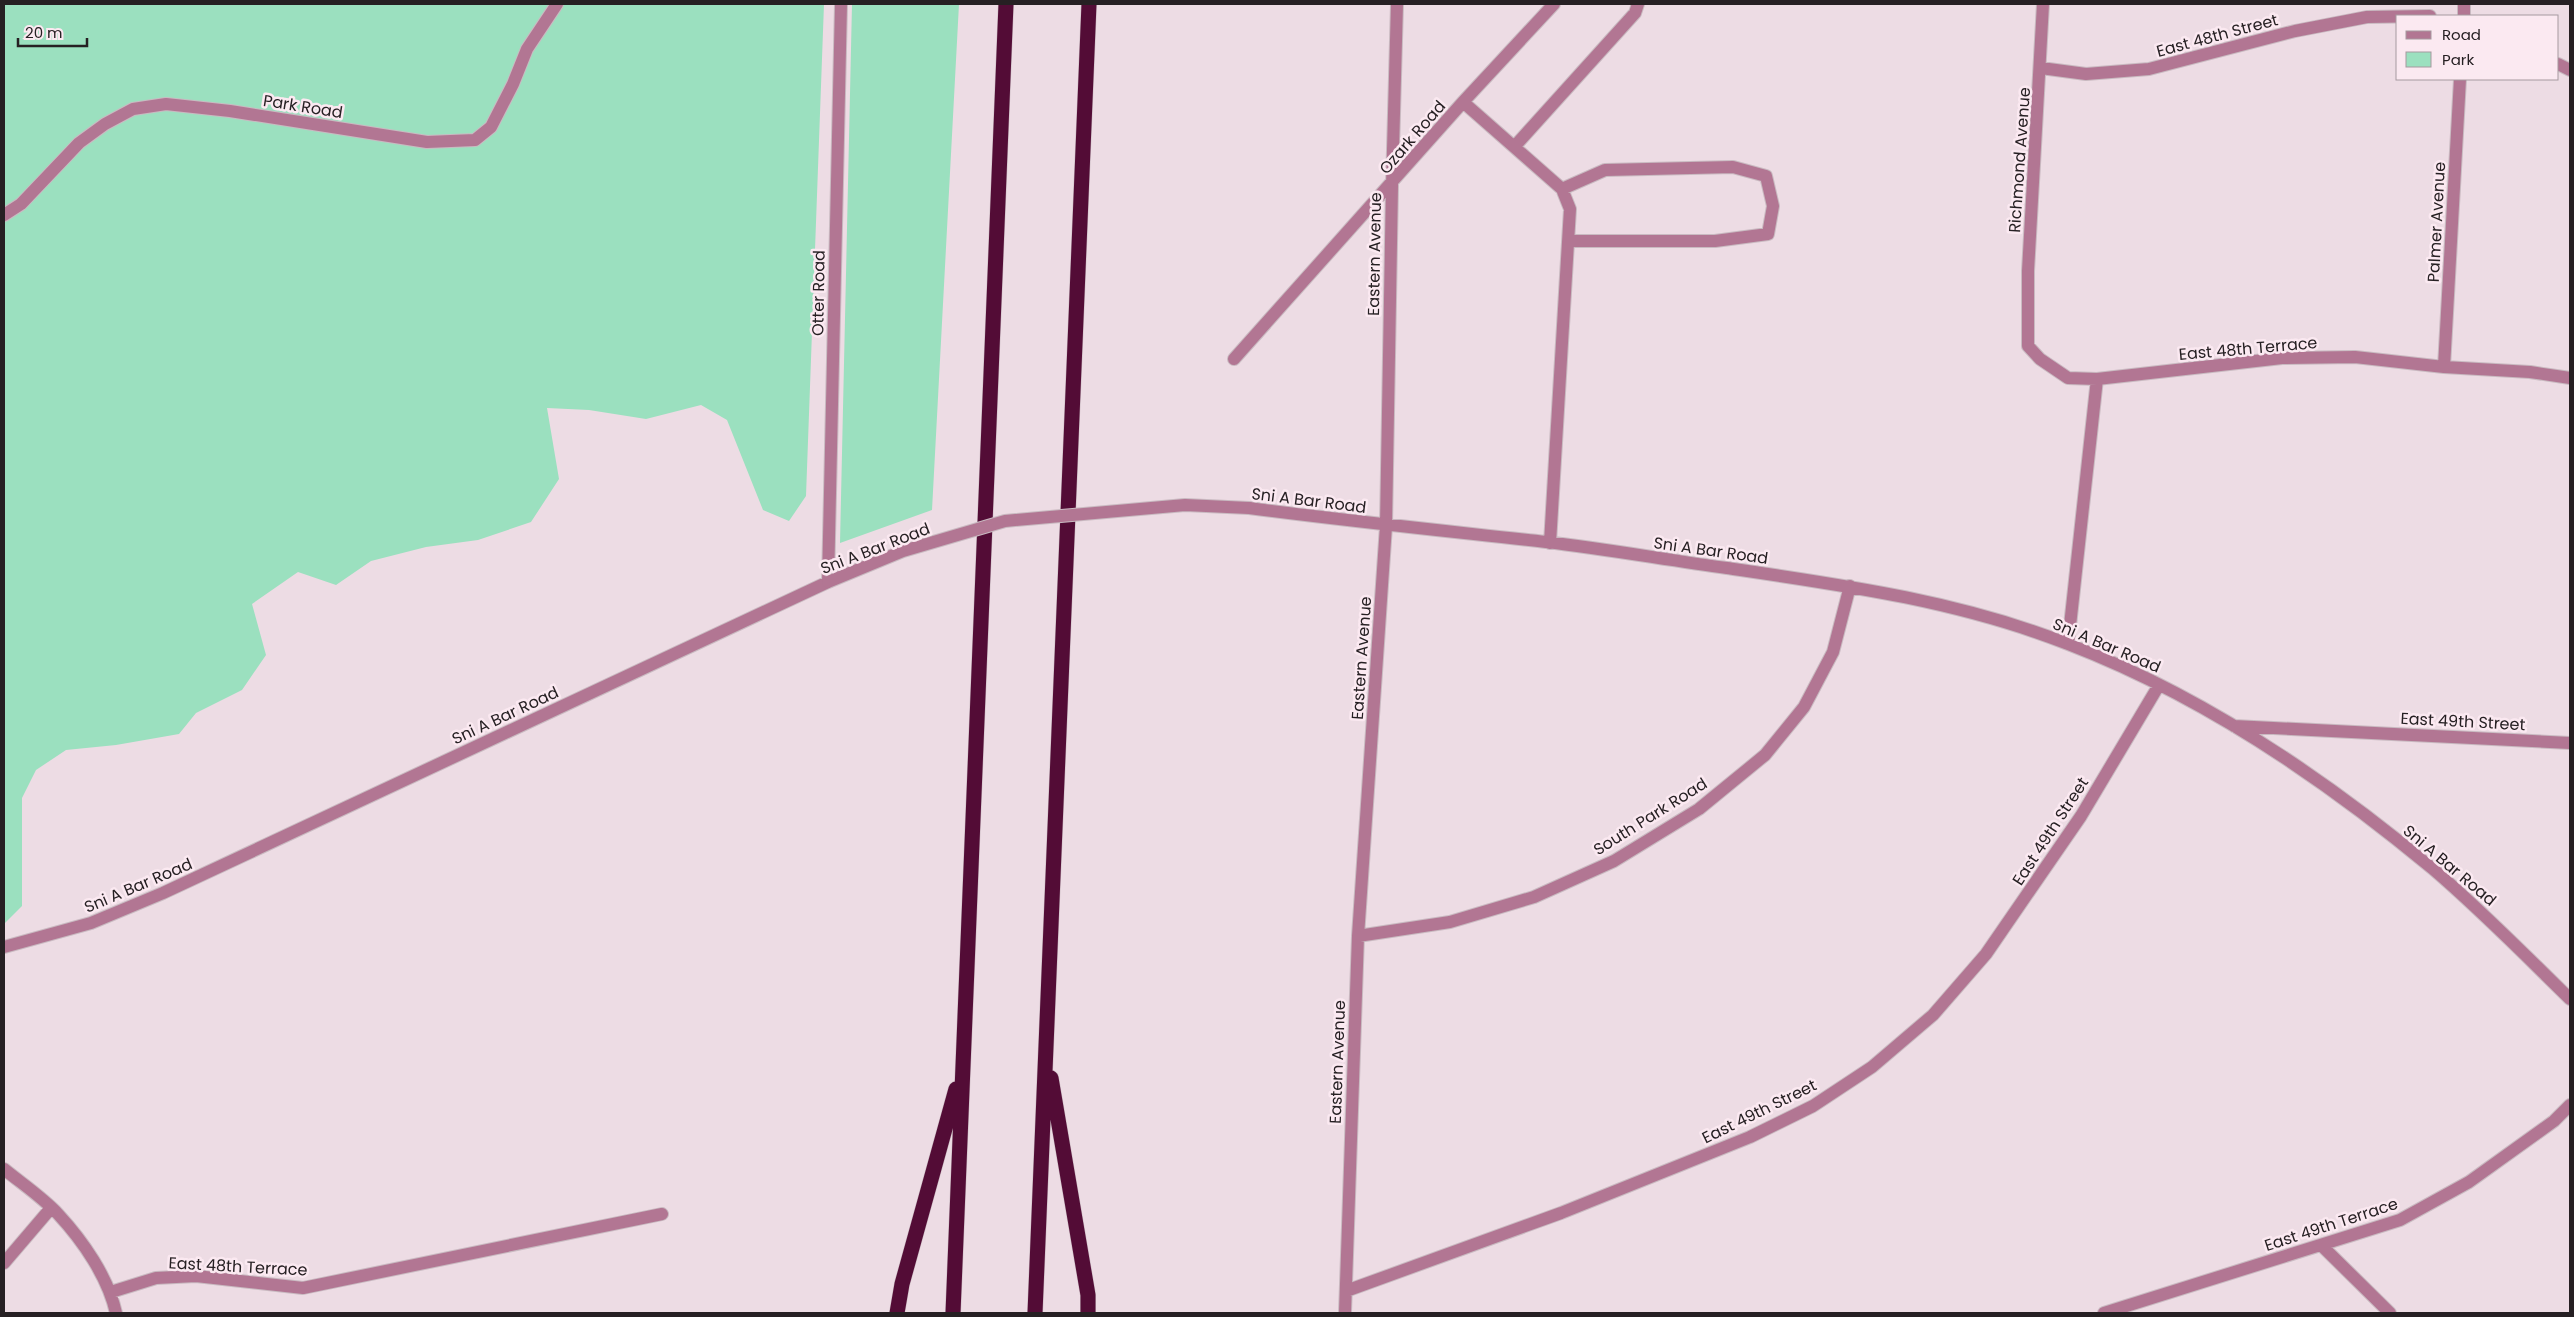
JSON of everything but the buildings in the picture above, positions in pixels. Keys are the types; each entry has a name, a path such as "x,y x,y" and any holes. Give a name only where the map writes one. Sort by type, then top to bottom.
{"highway":[{"path":"953,1313 1006,4"},
{"path":"1035,1313 1089,4"},
{"path":"1046,1046 1088,1295 1088,1313"},
{"path":"898,1313 902,1284 963,1064"}],"street":[{"name":"Park Road","path":"4,215 21,204 79,143 105,124 133,109 166,104 230,111 427,142 475,140 491,127 513,84 527,49 557,4"},
{"name":"Otter Road","path":"828,582 841,4"},
{"name":"Eastern Avenue","path":"1345,1313 1358,936 1386,526 1397,4"},
{"name":"Ozark Road","path":"1234,360 1554,4"},
{"path":"1515,146 1635,13 1638,4"},
{"name":"Richmond Avenue","path":"2028,318 2028,271 2041,68 2043,4"},
{"name":"East 48th Street","path":"2041,68 2086,74 2149,69 2295,31 2367,17 2396,17"},
{"name":"Palmer Avenue","path":"2444,368 2460,80"},
{"path":"1464,102 1562,189 1570,209 1550,543"},
{"path":"1562,189 1605,170 1733,167 1766,176 1773,206 1768,234 1715,241 1568,241"},
{"name":"East 48th Terrace","path":"2028,318 2028,346 2040,359 2068,378 2097,379 2282,358 2355,357 2444,368 2530,372 2570,378"},
{"path":"2068,644 2097,379"},
{"name":"Sni A Bar Road","path":"4,947 91,923 163,893 828,582 903,551 1005,521 1186,505 1249,508 1386,526 1550,543 1850,586 1965,610 2068,644 2159,684 2234,726 2324,786 2432,868 2492,922 2570,999"},
{"name":"South Park Road","path":"1358,936 1450,922 1534,897 1614,861 1699,809 1765,755 1804,707 1833,652 1850,586"},
{"name":"East 49th Street","path":"1346,1291 1560,1213 1750,1137 1813,1106 1872,1067 1933,1014 1986,954 2081,816 2159,684"},
{"name":"East 49th Street","path":"2234,726 2570,743"},
{"name":"East 49th Terrace","path":"2104,1313 2400,1220 2469,1182 2554,1121 2570,1106"},
{"path":"4,1169 51,1208 83,1246 111,1292 116,1313"},
{"path":"4,1263 51,1208"},
{"name":"East 48th Terrace","path":"111,1292 156,1278 196,1276 303,1288 662,1214"},
{"path":"2321,1246 2390,1313"}],"green space":[{"path":"4,4 824,4 806,496 789,521 763,510 727,420 701,405 646,419 589,410 547,408 559,479 531,522 478,540 426,547 371,561 336,585 298,572 252,604 266,655 242,690 196,713 179,734 116,745 66,750 36,770 22,798 22,906 4,924"},
{"path":"852,4 959,4 932,510 840,543"}]}
